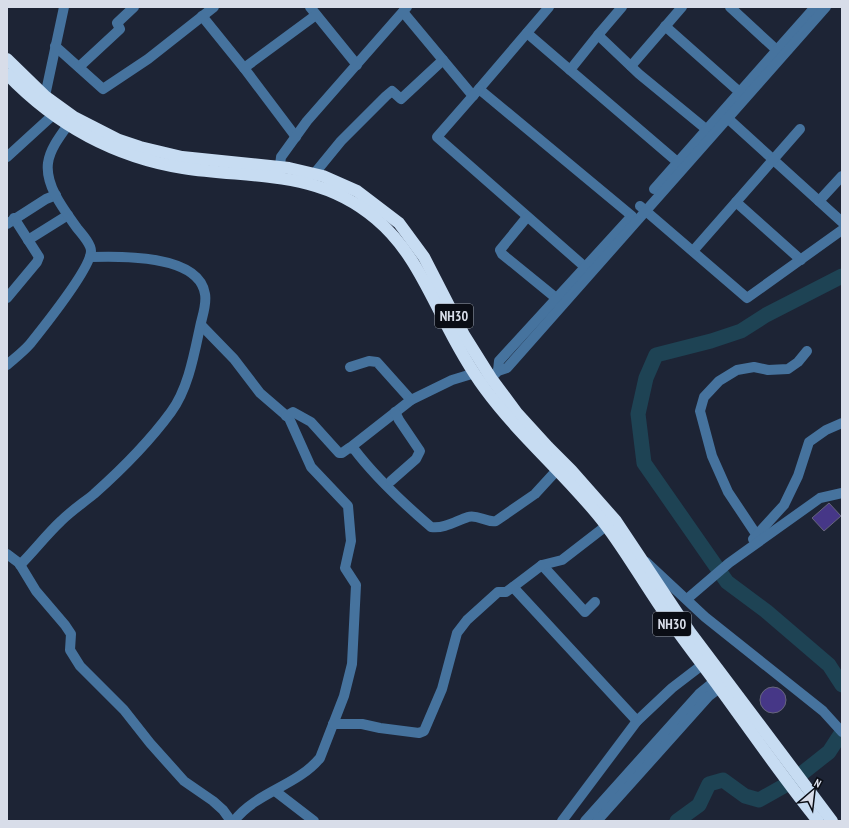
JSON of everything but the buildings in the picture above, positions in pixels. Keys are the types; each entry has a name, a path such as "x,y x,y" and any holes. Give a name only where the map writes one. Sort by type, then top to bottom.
{"highway":[{"name":"NH30","path":"7,59 40,96 53,114 119,140 166,154 279,172 314,174 338,181 357,191 390,216 407,233 424,257 464,335 491,378 524,436 557,470 606,526 702,665 721,681"},
{"name":"NH30","path":"7,74 40,96 71,121"},
{"name":"NH30","path":"279,172 342,196 375,218 388,230 412,258 442,316 475,373 491,378 517,413 606,509 721,681 774,754 804,803 818,821"},
{"name":"NH30","path":"774,754 816,799 832,821"}],"street":[{"path":"40,96 55,46 64,7"},
{"path":"79,67 120,29 117,23 134,7"},
{"path":"55,46 104,89 148,59 214,7"},
{"path":"549,7 436,137 585,266"},
{"path":"570,70 622,7"},
{"path":"631,66 682,7"},
{"path":"730,7 780,53"},
{"path":"491,378 507,368 642,208 780,53 810,11 826,7"},
{"path":"244,68 313,10 357,65"},
{"path":"279,172 281,157 307,121 405,10 443,60 476,92 632,216"},
{"path":"202,16 244,68 296,137"},
{"path":"665,26 743,95"},
{"path":"527,32 681,164"},
{"path":"598,35 631,66 710,132"},
{"path":"314,174 341,141 386,96 392,91 401,99 443,60"},
{"path":"7,157 53,114"},
{"path":"724,115 842,222"},
{"path":"9,360 29,345 80,275 90,257 91,250 88,244 56,195 50,180 48,163 51,152 71,121"},
{"path":"692,252 800,129"},
{"path":"819,201 842,176"},
{"path":"7,298 37,262 39,257 28,240 11,221 46,199 56,195"},
{"path":"736,202 801,260"},
{"path":"491,378 499,361 585,266 632,216 642,208"},
{"path":"642,208 747,298 842,230"},
{"path":"28,240 68,215"},
{"path":"527,217 500,250 502,254 556,298"},
{"path":"20,565 60,522 93,494 137,451 171,412 179,398 189,371 201,325 205,294 194,275 168,263 145,257 122,255 90,257"},
{"path":"7,554 20,565 36,591 71,634 70,650 80,666 124,710 150,743 184,781 218,805 232,821 252,803 312,768 320,758 344,696 352,664 356,585 345,568 351,540 348,506 311,467 289,418 260,393 234,359 201,325"},
{"path":"756,534 728,492 712,456 700,410 704,397 719,381 737,370 754,367 768,370 788,369 798,362 807,351"},
{"path":"350,367 369,361 377,362 411,400"},
{"path":"286,416 293,412 311,422 339,453 342,453 411,400 452,380 475,373"},
{"path":"391,481 416,459 420,451 398,420 395,412"},
{"path":"741,555 756,534 784,505 798,476 809,442 826,430 842,422"},
{"path":"351,447 369,468 407,506 434,528 447,526 468,517 475,516 491,522 496,521 535,494 557,470"},
{"path":"687,599 728,563 820,498 842,493"},
{"path":"333,724 362,724 420,733 424,731 442,689 457,633 466,620 498,592 506,592 542,565 562,560 606,526"},
{"path":"624,552 636,552 705,617 823,711 842,732"},
{"path":"542,565 585,612 595,602"},
{"path":"513,587 637,721"},
{"path":"562,821 637,721 672,688 702,665"},
{"path":"585,821 699,694 721,681"},
{"path":"597,821 721,681"},
{"path":"275,790 314,821"}],"waterway":[{"path":"842,276 766,315 741,331 711,341 656,355 646,378 638,414 644,463 727,582 766,611 829,665 842,685"},
{"path":"677,821 699,805 709,784 723,780 745,796 759,800 791,782 829,752 842,732"}]}
